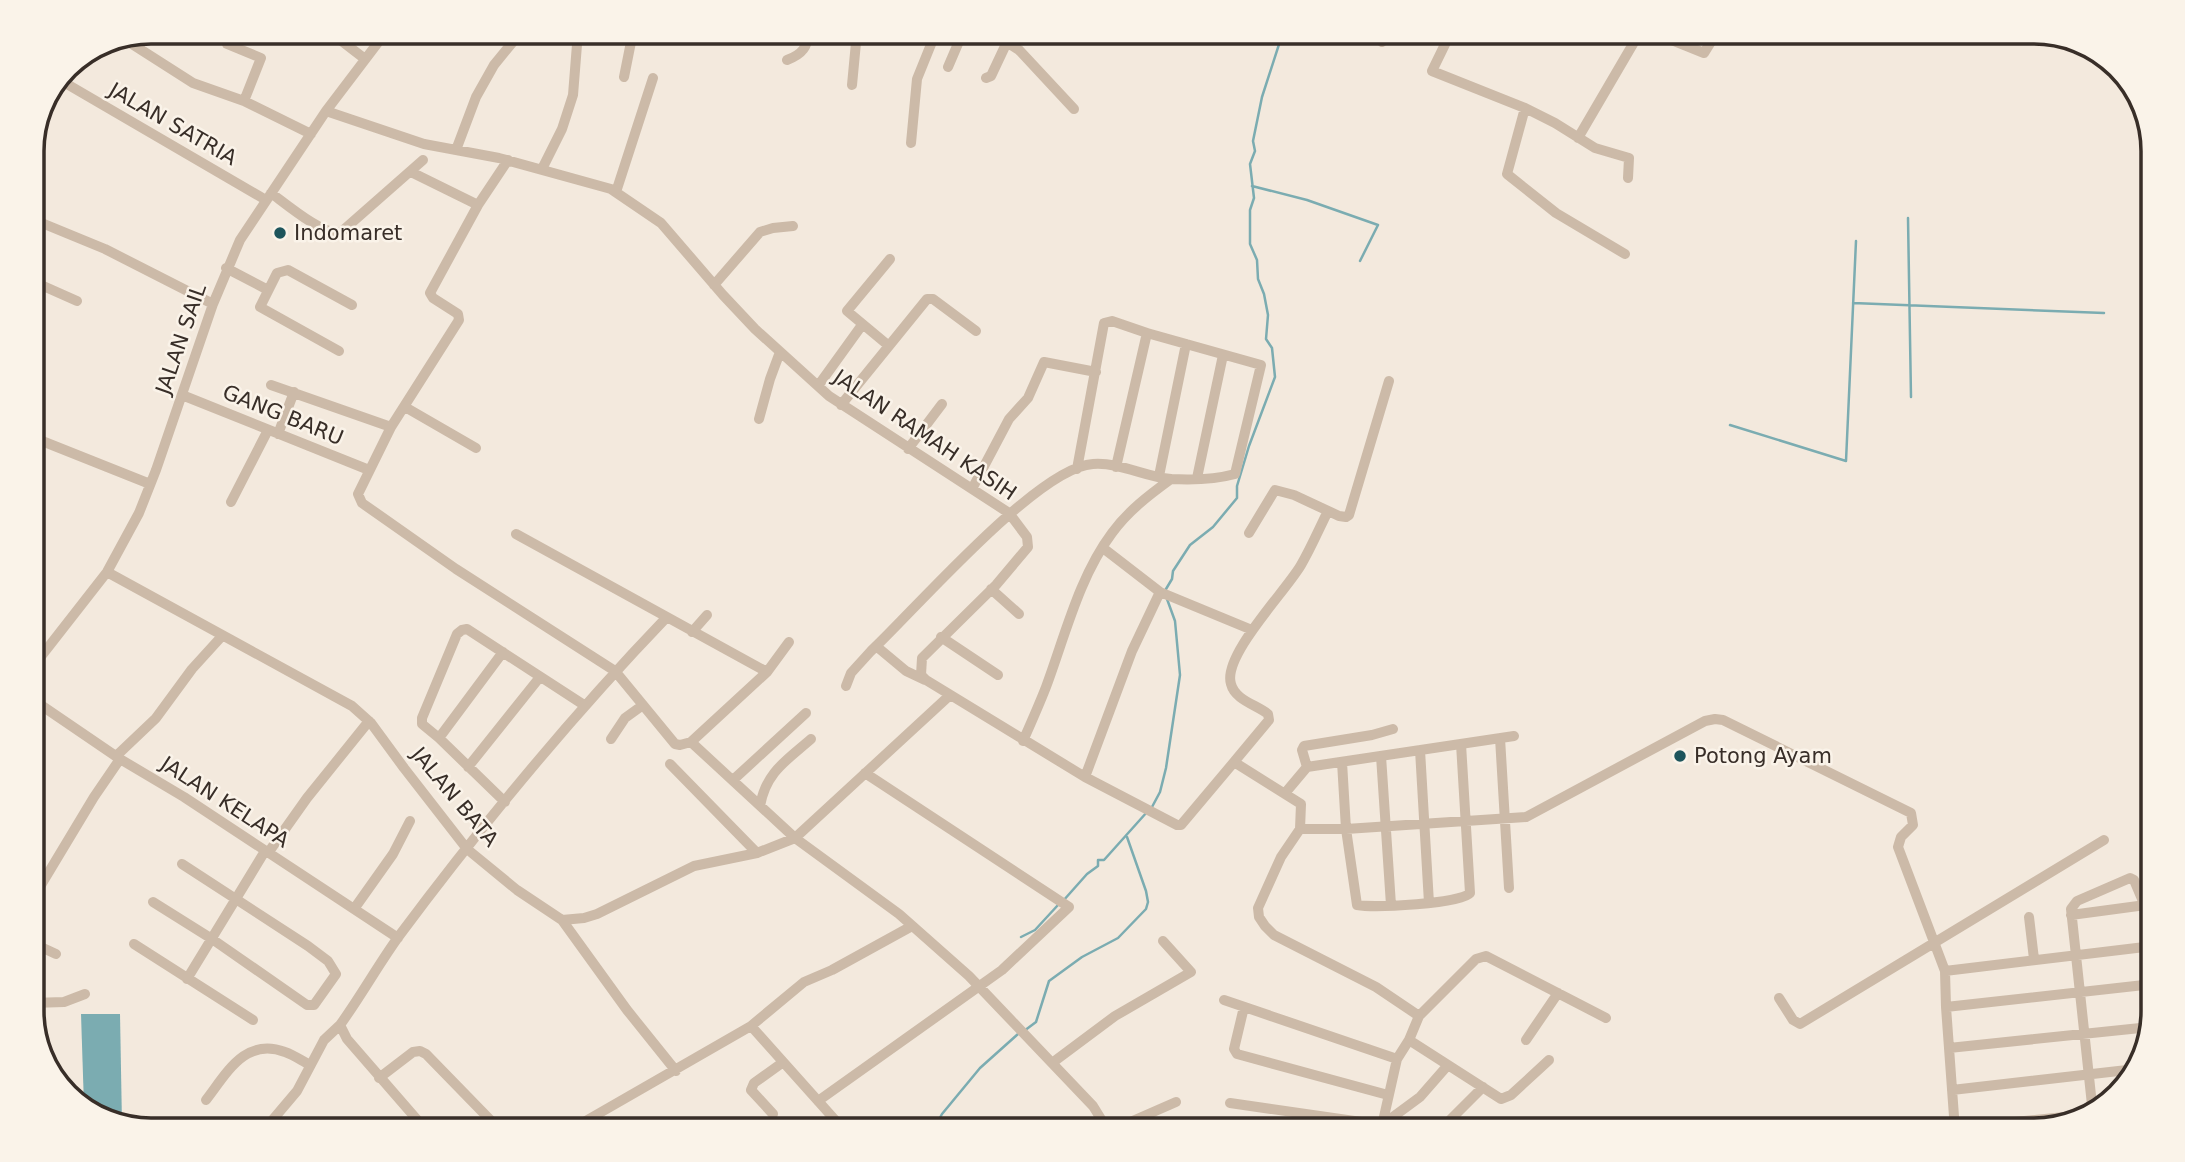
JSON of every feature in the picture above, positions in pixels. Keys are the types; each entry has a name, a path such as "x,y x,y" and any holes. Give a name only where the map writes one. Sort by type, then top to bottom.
{"street":[{"path":"227,44 261,58 244,101"},
{"path":"346,44 365,59"},
{"name":"JALAN SAIL","path":"44,653 107,572 139,513 226,268 240,240 326,111 377,44"},
{"path":"456,150 476,97 494,65 511,44"},
{"path":"542,169 562,129 573,95 577,44"},
{"path":"624,77 631,44"},
{"path":"787,60 802,53 807,44"},
{"path":"852,85 857,44"},
{"path":"911,143 917,79 931,44"},
{"path":"948,67 957,44"},
{"path":"986,78 991,76 1006,44"},
{"path":"1010,44 1019,50 1074,109"},
{"path":"1445,44 1432,71 1525,108 1595,148 1629,158 1628,178"},
{"path":"1578,138 1633,44"},
{"path":"1682,44 1704,53 1710,44"},
{"path":"134,46 192,83 244,101 311,134"},
{"path":"616,192 653,78"},
{"name":"JALAN SATRIA","path":"68,84 335,234 340,233 411,172"},
{"path":"1525,108 1507,174 1556,213 1625,254"},
{"name":"JALAN RAMAH KASIH","path":"326,111 424,144 508,160 616,192 661,223 714,285 780,352 841,405 1009,513 1027,537 1028,547 991,589 922,658 921,675 926,680"},
{"path":"423,160 411,172 478,205"},
{"path":"508,160 478,205 430,293 433,298 457,314 459,320 391,427 358,494 362,503 456,569 615,671 680,746 691,742 767,672 789,642"},
{"path":"44,224 104,249 213,304"},
{"path":"714,285 760,232 793,226"},
{"path":"889,346 848,314 848,308 890,259"},
{"path":"226,268 268,290"},
{"path":"339,351 260,307 277,273 288,270 352,305"},
{"path":"44,286 77,301"},
{"path":"841,405 929,299 933,299 976,331"},
{"path":"846,687 851,673 876,646 1009,513 1042,487 1093,464 1171,479 1228,476 1237,471 1261,365 1107,321 1103,328 1077,469"},
{"path":"818,386 862,325"},
{"path":"1116,467 1147,333"},
{"path":"1158,476 1186,344"},
{"path":"759,419 769,379 780,352"},
{"path":"1197,478 1223,355"},
{"path":"971,489 1009,419 1028,398 1044,362 1096,372"},
{"path":"1249,533 1275,489 1344,518 1349,515 1389,381"},
{"path":"271,385 391,427"},
{"path":"231,502 294,392"},
{"name":"GANG BARU","path":"182,394 369,470"},
{"path":"908,449 942,404"},
{"path":"405,407 476,447"},
{"path":"44,442 150,484"},
{"path":"1023,741 1046,688 1068,621 1103,548 1111,534 1139,503 1171,479"},
{"path":"876,646 906,671 926,680 1085,778 1160,818 1181,825 1269,720 1268,714 1243,699 1231,687 1229,671 1252,631 1301,566 1328,511"},
{"path":"516,534 767,672"},
{"path":"1103,548 1165,594 1252,631"},
{"name":"JALAN BATA","path":"107,572 352,706 369,720 467,849 517,890 562,920"},
{"path":"991,589 1019,614"},
{"path":"1085,778 1132,651 1165,594"},
{"path":"692,632 706,615"},
{"path":"274,1118 297,1091 324,1040 340,1025 398,938 467,849 584,705 666,618"},
{"path":"505,802 422,724 422,718 457,634 467,629 584,705"},
{"path":"44,880 118,758 156,718 192,669 222,636"},
{"path":"941,638 998,675"},
{"path":"439,738 503,652"},
{"path":"468,766 541,677"},
{"path":"562,920 597,914 694,866 757,853 795,838 949,696"},
{"path":"611,739 625,718 643,705"},
{"name":"JALAN KELAPA","path":"44,707 118,758 184,797 398,938"},
{"path":"733,780 806,713"},
{"path":"187,979 267,852 369,720"},
{"path":"1300,829 1346,829 1526,817 1705,721 1723,720 1911,813 1913,825 1901,837 1898,847 1945,971 1945,1007 1954,1118"},
{"path":"1393,729 1304,746 1300,829 1281,856 1258,908 1259,917 1274,935 1376,987 1419,1016"},
{"path":"1286,792 1303,772 1342,762 1514,736"},
{"path":"1500,738 1509,888"},
{"path":"760,806 764,786 774,772 811,739"},
{"path":"691,742 795,838 912,926 978,986 1093,1106 1100,1118"},
{"path":"1342,762 1346,829 1357,905 1429,903 1464,898 1470,893 1461,744"},
{"path":"1420,750 1429,903"},
{"path":"1381,756 1391,905"},
{"path":"1234,762 1286,792 1301,804"},
{"path":"670,765 757,853"},
{"path":"818,1101 1012,961 1069,909 1055,897 865,773"},
{"path":"354,909 393,854 410,821"},
{"path":"1779,998 1793,1020 1800,1024 1935,945 2104,840"},
{"path":"153,902 307,1005 314,1005 332,982 336,974 319,953 182,864"},
{"path":"2092,1101 2071,915 2073,905 2130,878 2141,891"},
{"path":"2071,915 2141,906"},
{"path":"2029,917 2034,960"},
{"path":"562,920 627,1010 676,1071"},
{"path":"592,1118 751,1026 804,982 832,971 912,926"},
{"path":"1052,1063 1115,1016 1191,972 1163,941"},
{"path":"134,944 253,1020"},
{"path":"1945,971 2141,947"},
{"path":"44,948 56,954"},
{"path":"1384,1118 1397,1059 1419,1016 1480,956 1486,956 1606,1018"},
{"path":"1945,1007 2141,985"},
{"path":"1527,1040 1558,993"},
{"path":"44,1003 64,1002 85,994"},
{"path":"1224,1000 1397,1059"},
{"path":"1244,1007 1234,1049 1237,1054 1388,1095"},
{"path":"340,1025 347,1039 415,1118"},
{"path":"751,1026 833,1118"},
{"path":"1949,1048 2139,1028"},
{"path":"1409,1040 1500,1099 1511,1095 1549,1060"},
{"path":"206,1100 236,1063 251,1050 258,1048 284,1051 310,1065"},
{"path":"379,1078 413,1052 420,1051 488,1118"},
{"path":"773,1114 751,1090 754,1083 782,1063"},
{"path":"1394,1118 1420,1097 1448,1065"},
{"path":"1952,1090 2123,1071"},
{"path":"1452,1118 1483,1087"},
{"path":"1139,1118 1176,1102"},
{"path":"1230,1103 1321,1118"}],"water":[{"path":"81,1014 120,1014 122,1115 84,1094"}],"waterway":[{"path":"1166,589 1173,571 1190,545 1213,527 1237,498 1237,486 1249,446 1275,377 1272,348 1266,339 1268,315 1258,279 1257,260 1250,244 1250,210 1254,198 1250,164 1255,151 1253,141 1262,97 1279,44"},
{"path":"1252,186 1307,200 1378,225 1360,261"},
{"path":"1908,218 1911,397"},
{"path":"1730,425 1846,461 1856,241"},
{"path":"1853,303 2104,313"},
{"path":"1152,807 1160,792 1166,768 1180,675 1175,621 1167,599"},
{"path":"1063,901 1087,874 1098,866 1098,860 1104,860 1147,812"},
{"path":"1024,1031 1036,1022 1049,981 1082,957 1118,938 1146,909 1146,891 1127,837"},
{"path":"1021,937 1035,930 1058,905"},
{"path":"940,1118 980,1068 1018,1034"}],"place":[{"name":"Indomaret","path":"280,233"},
{"name":"Potong Ayam","path":"1680,756"}]}
